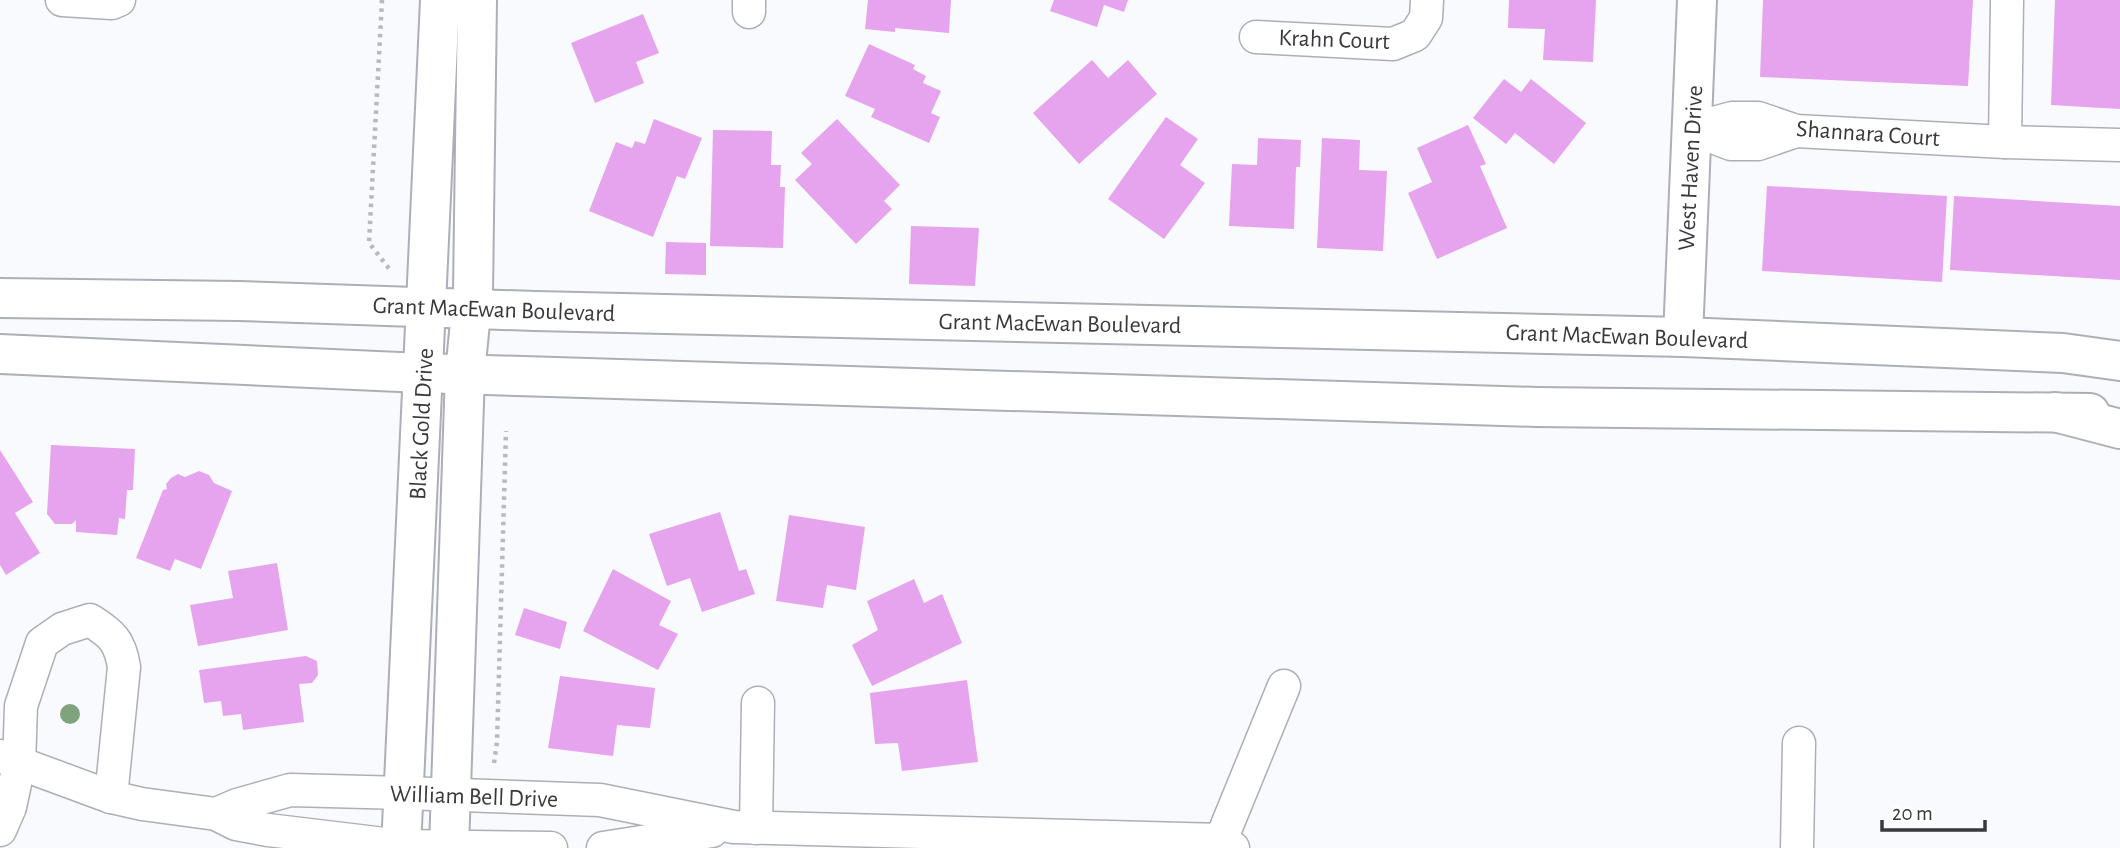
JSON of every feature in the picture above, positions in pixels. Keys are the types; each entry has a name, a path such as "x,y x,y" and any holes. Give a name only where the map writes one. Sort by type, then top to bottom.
{"main road":[{"name":"Black Gold Drive","path":"401,847 440,0"},
{"name":"Black Gold Drive","path":"449,848 465,373 473,292 477,0"},
{"name":"West Haven Drive","path":"1683,337 1698,0"},
{"name":"Grant MacEwan Boulevard","path":"0,298 239,301 1683,337 2063,353 2120,360"},
{"path":"2063,353 2120,345"},
{"path":"0,354 422,373 1537,407 2120,414"},
{"path":"2055,412 2120,429"}],"street":[{"path":"62,0 113,3 119,0"},
{"name":"Krahn Court","path":"1255,37 1393,44 1415,35 1426,18 1427,0"},
{"path":"2005,142 2007,0"},
{"name":"Shannara Court","path":"1692,129 1731,145 1758,144 1796,131 2120,145"},
{"path":"0,830 10,807 9,760 21,706 42,643 62,629 90,620 115,640 121,649 124,667 111,797"},
{"name":"William Bell Drive","path":"603,848 740,835 1227,844 1284,686"},
{"path":"740,835 758,703"},
{"path":"1797,848 1799,743"},
{"name":"William Bell Drive","path":"9,760 111,797 216,814 236,824 268,830 401,847 551,848"},
{"name":"William Bell Drive","path":"216,814 290,790 600,800 740,835"}],"path":[{"path":"382,0 369,243 396,277"},
{"path":"489,797 497,742 506,431"}],"building":[{"path":"868,0 951,0 949,33 895,28 895,32 865,29"},
{"path":"1054,0 1128,0 1124,12 1104,5 1097,27 1050,11"},
{"path":"1509,0 1596,0 1593,62 1543,60 1545,29 1508,28"},
{"path":"1763,0 1973,0 1968,86 1760,77"},
{"path":"2055,0 2120,0 2120,109 2051,105"},
{"path":"643,14 659,53 636,62 644,83 595,103 571,43"},
{"path":"869,44 915,65 913,69 926,76 923,83 941,91 931,113 940,117 929,143 871,117 875,109 845,96"},
{"path":"1092,60 1108,78 1128,60 1157,94 1079,164 1033,113"},
{"path":"1504,79 1521,92 1531,79 1586,123 1554,164 1515,133 1506,144 1473,118"},
{"path":"1166,117 1198,139 1180,165 1205,183 1164,239 1108,199"},
{"path":"654,119 702,138 685,179 677,176 653,237 589,211 616,142 632,148 635,141 645,144"},
{"path":"837,119 900,185 884,201 892,209 856,244 795,180 812,164 801,153"},
{"path":"1468,125 1486,164 1480,166 1507,228 1437,259 1408,193 1432,182 1417,148"},
{"path":"713,130 772,131 771,165 781,165 780,187 785,187 783,248 710,246"},
{"path":"1258,138 1301,140 1300,167 1296,167 1294,229 1229,226 1232,164 1257,165"},
{"path":"1322,138 1360,140 1359,170 1387,171 1383,251 1317,248"},
{"path":"1767,186 1947,196 1942,282 1762,271"},
{"path":"1954,196 2120,206 2120,280 1950,270"},
{"path":"911,226 979,228 975,286 909,284"},
{"path":"666,242 706,243 706,275 665,274"},
{"path":"51,445 135,449 133,490 127,490 125,519 119,518 117,535 76,532 76,520 72,524 55,524 47,514"},
{"path":"0,450 33,502 15,513 40,553 6,575 0,565"},
{"path":"199,471 209,475 214,483 232,491 201,569 175,559 170,571 136,558 163,490 167,489 166,484 178,474 185,477"},
{"path":"720,512 739,571 746,569 755,594 702,612 690,578 667,586 649,534"},
{"path":"789,515 865,527 856,590 827,585 823,608 776,601"},
{"path":"277,563 288,630 198,646 190,605 233,598 228,571"},
{"path":"613,569 671,601 659,625 678,634 658,670 583,631"},
{"path":"914,579 924,603 942,594 962,643 872,686 852,645 878,630 867,601"},
{"path":"524,608 567,622 560,649 515,635"},
{"path":"306,656 317,661 318,675 312,683 299,684 304,722 243,730 241,714 223,716 221,701 204,703 199,670"},
{"path":"560,676 655,688 650,728 617,725 613,756 548,748"},
{"path":"967,680 978,762 902,771 898,743 875,744 870,693"}]}
